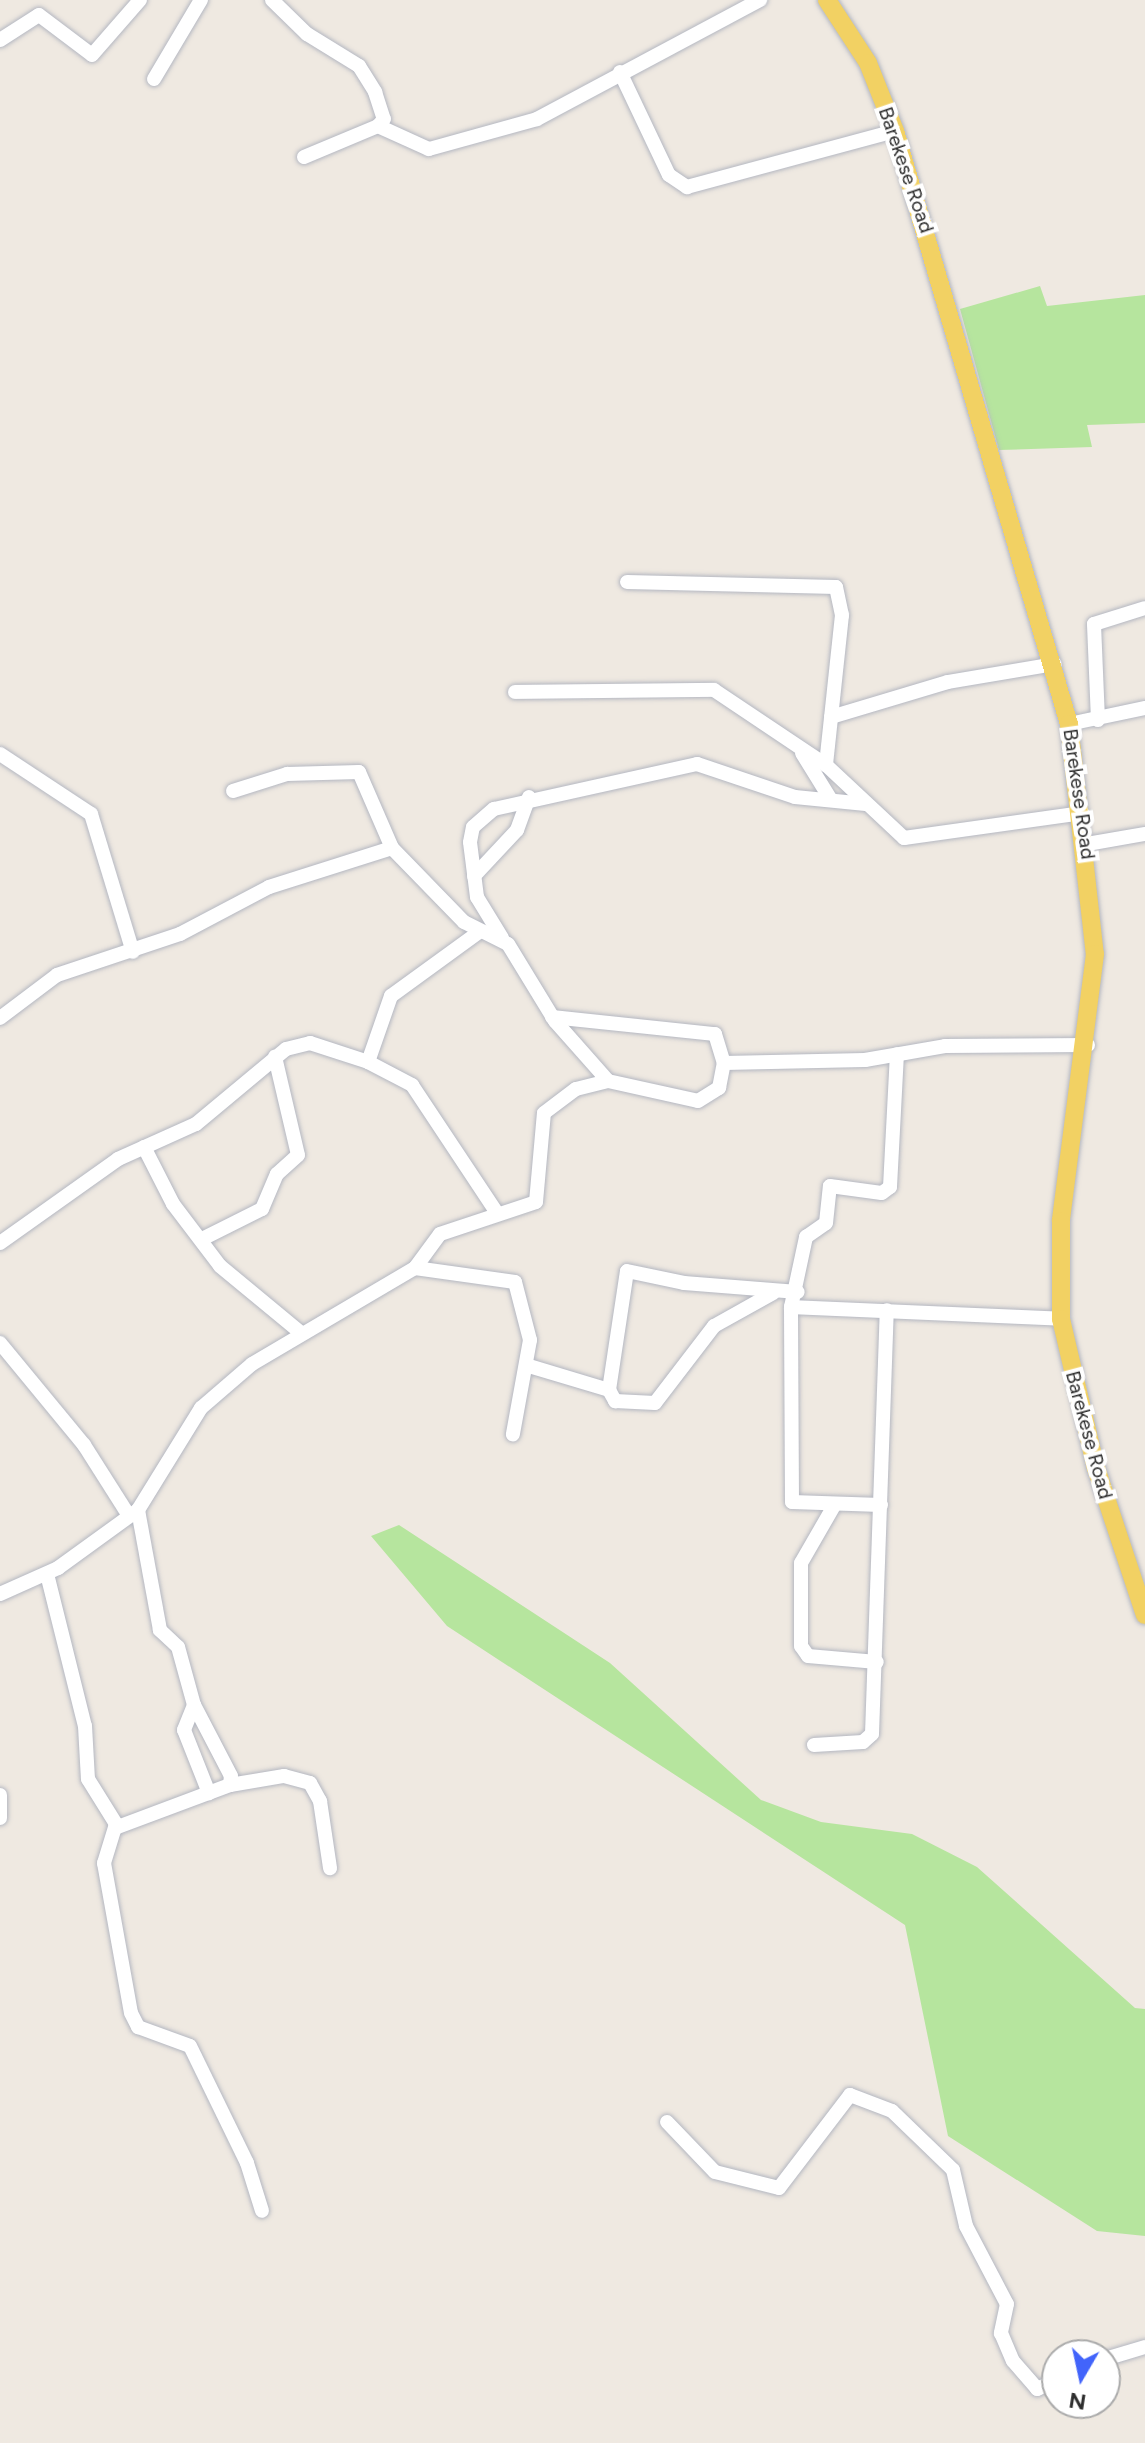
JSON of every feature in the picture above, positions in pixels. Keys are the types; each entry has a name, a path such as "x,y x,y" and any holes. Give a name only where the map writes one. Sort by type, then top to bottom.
{"main road":[{"name":"Barekese Road","path":"827,0 868,63 895,131 1054,664 1069,724 1087,844 1095,954 1088,1045 1061,1221 1061,1319 1137,1572 1145,1615"}],"street":[{"path":"0,40 39,15 92,55 140,0"},
{"path":"154,79 201,0"},
{"path":"272,0 307,34 359,66 375,92 384,119 378,126 304,157"},
{"path":"378,126 420,148 442,146 537,119 760,0"},
{"path":"620,72 669,175 687,187 895,131"},
{"path":"627,582 836,587 842,615 826,765"},
{"path":"1098,720 1094,624 1145,608"},
{"path":"831,717 948,682 1054,664"},
{"path":"515,692 714,690 801,752 826,765 904,838 1082,813"},
{"path":"1069,724 1145,708"},
{"path":"801,752 831,800"},
{"path":"0,754 91,814 111,865 116,916 133,952"},
{"path":"608,1081 552,1017 477,897 473,827 481,815 529,797 697,764 795,797 866,804"},
{"path":"233,791 287,774 359,772 392,848 479,932 502,938"},
{"path":"474,876 517,830 529,797"},
{"path":"1087,844 1145,834"},
{"path":"0,1018 57,975 133,952 244,897 392,848"},
{"path":"368,1062 391,996 479,932"},
{"path":"0,1594 47,1574 134,1513 201,1408 301,1333 415,1268 440,1234 541,1197 539,1139 549,1107 608,1081 705,1101 719,1088 724,1063 715,1034 552,1017"},
{"path":"0,1243 56,1198 144,1147 196,1124 275,1057 310,1043 368,1062 412,1085 497,1213"},
{"path":"724,1063 897,1054 945,1046 1088,1045"},
{"path":"881,1505 792,1502 791,1307 798,1292 806,1237 825,1227 830,1186 882,1193 890,1187 897,1054"},
{"path":"202,1239 262,1209 277,1174 298,1155 275,1057"},
{"path":"144,1147 173,1204 227,1273 301,1333"},
{"path":"415,1268 515,1282 529,1328 529,1366 513,1434"},
{"path":"773,1293 714,1326 655,1403 615,1401 609,1390 627,1271 773,1293 798,1292"},
{"path":"791,1307 1061,1319"},
{"path":"814,1745 872,1738 881,1505 878,1411 887,1310"},
{"path":"0,1343 39,1385 134,1513 160,1630 178,1647 194,1705 227,1759 230,1785"},
{"path":"529,1366 609,1390"},
{"path":"835,1504 801,1563 801,1646 808,1656 877,1662"},
{"path":"47,1574 82,1712 88,1779 115,1828 104,1863 133,2019 190,2046 262,2211"},
{"path":"194,1705 184,1730 209,1793"},
{"path":"115,1828 230,1785 284,1776 310,1783 320,1801 330,1868"},
{"path":"0,1795 0,1818"},
{"path":"667,2122 715,2172 779,2188 850,2095 892,2111 953,2170 966,2226 1007,2304 1001,2333 1013,2361 1037,2389 1041,2387"},
{"path":"1121,2354 1145,2347"}],"green space":[{"path":"1040,286 1047,306 1145,295 1145,423 1087,425 1092,447 999,450 960,309"},
{"path":"399,1525 610,1663 761,1800 821,1822 912,1834 977,1867 1135,2008 1145,2009 1145,2236 1097,2231 948,2136 905,1925 447,1626 371,1536"}]}
